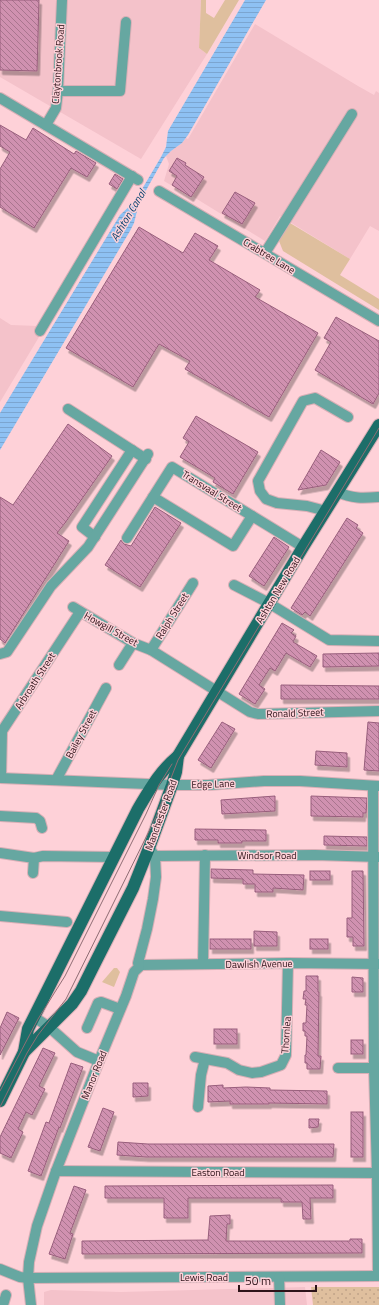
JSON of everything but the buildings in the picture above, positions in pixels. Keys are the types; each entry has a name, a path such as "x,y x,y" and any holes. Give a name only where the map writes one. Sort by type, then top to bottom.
{"main road":[{"name":"Ashton New Road","path":"178,756 303,547 379,425"},
{"name":"Manchester Road","path":"0,1101 24,1052 28,1029 138,809 166,767 178,756"},
{"name":"Manchester Road","path":"24,1052 68,1009 81,991 152,852 172,785 178,756"}],"street":[{"name":"Claytonbrook Road","path":"46,125 56,108 62,0"},
{"path":"58,91 120,91 126,22"},
{"path":"0,98 135,178 40,331"},
{"path":"265,253 352,114"},
{"name":"Crabtree Lane","path":"159,191 379,321"},
{"path":"326,512 308,506 277,503 266,499 260,491 258,481 303,401 315,398 348,417"},
{"path":"0,654 7,652 51,586 88,547 147,456 132,450 68,409"},
{"path":"95,537 82,527 132,450"},
{"name":"Transvaal Street","path":"128,538 172,467 303,547"},
{"path":"338,492 359,498 379,497"},
{"path":"153,497 232,546 252,516"},
{"name":"Ralph Street","path":"151,650 193,583"},
{"path":"234,585 270,604 328,640 379,641"},
{"name":"Howgill Street","path":"77,610 133,643 151,650 216,691"},
{"name":"Arbroath Street","path":"0,778 2,731 77,610"},
{"path":"119,665 133,643"},
{"name":"Bailey Street","path":"56,780 106,688"},
{"name":"Ronald Street","path":"216,691 250,712 258,714 379,711"},
{"name":"Edge Lane","path":"0,778 153,785 300,781 376,786"},
{"path":"376,786 378,1276"},
{"path":"0,816 36,818 40,821 42,828"},
{"name":"Windsor Road","path":"152,852 173,856 314,855 376,857"},
{"name":"Manor Road","path":"32,1305 28,1278 29,1262 37,1226 56,1171 134,972 139,967 138,962 147,929 156,877 152,852"},
{"path":"0,854 34,858 43,856 114,857"},
{"path":"203,964 205,855"},
{"path":"33,873 34,858"},
{"path":"0,916 67,922"},
{"name":"Thornlea","path":"195,1056 227,1064 239,1070 252,1073 281,1065 286,1055 288,963"},
{"name":"Dawlish Avenue","path":"139,967 141,965 203,964 376,964"},
{"path":"87,1028 98,1003 102,1002 120,1009"},
{"path":"34,1017 49,1027 77,1052 99,1061"},
{"path":"198,1107 201,1075 205,1059"},
{"path":"338,1068 376,1068"},
{"name":"Easton Road","path":"56,1171 378,1173"},
{"name":"Lewis Road","path":"0,1269 20,1277 28,1278 378,1276"},
{"path":"279,1277 280,1305"}],"shaded area":[{"path":"0,0 201,0 199,48 207,54 141,159 0,77"},
{"path":"201,0 206,0 206,13 214,18 225,0 239,0 207,54 199,48"},
{"path":"255,24 374,95 376,91 379,93 379,231 370,226 350,259 280,216 265,241 192,196 191,197 164,181 169,164 166,156 186,138 188,139"},
{"path":"290,223 350,259 340,275 379,299 379,310 283,251 279,241"},
{"path":"0,318 11,325 38,326 39,337 0,402"},
{"path":"114,968 117,968 120,972 114,987 102,982"},
{"path":"305,1287 307,1305 44,1305 44,1292 51,1290 121,1292"},
{"path":"311,1287 379,1287 379,1305 313,1305"}],"water":[{"name":"Ashton Canal","path":"245,0 266,0 188,135 182,143 164,158 139,203 134,223 130,231 0,450 0,413 120,215 135,201 166,147 168,131"}],"tram line":[{"path":"0,1107 27,1053 38,1035 66,999 156,817 178,760 379,428"},
{"path":"0,1091 38,1019 65,976 159,785 172,764"}]}
